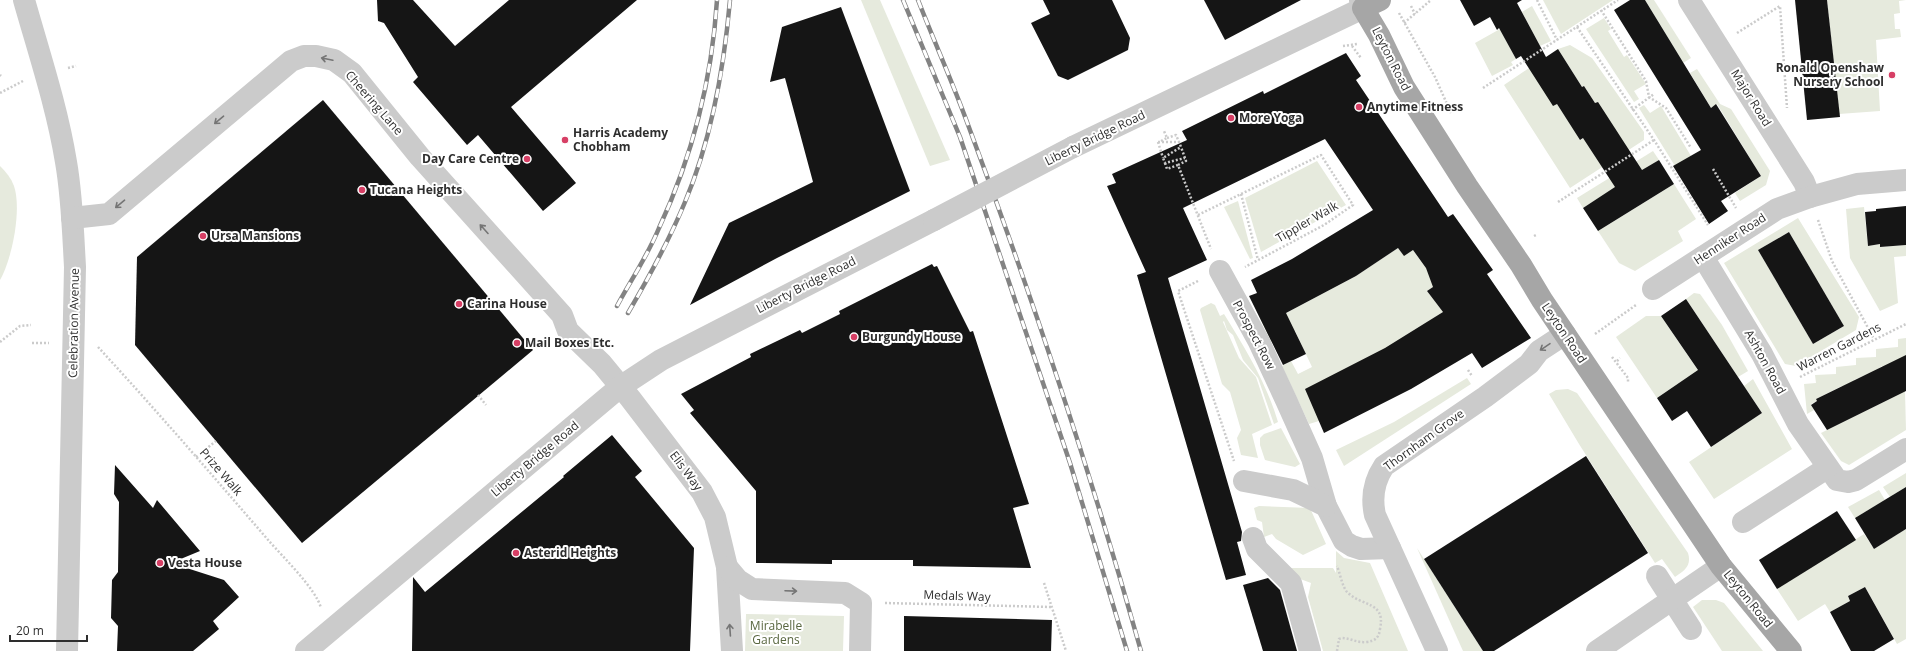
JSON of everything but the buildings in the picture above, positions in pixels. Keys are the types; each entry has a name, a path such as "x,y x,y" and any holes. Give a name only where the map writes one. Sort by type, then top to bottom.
{"main road":[{"name":"Leyton Road","path":"1368,3 1379,35 1404,87 1467,186 1721,566 1791,651"}],"street":[{"name":"Celebration Avenue","path":"24,0 51,95 66,161 72,218 75,267 67,651"},
{"name":"Major Road","path":"1689,0 1804,182 1810,197"},
{"name":"Liberty Bridge Road","path":"306,651 620,387 661,360 1073,147 1368,3"},
{"name":"Cheering Lane","path":"72,218 109,214 291,61 304,56 316,56 334,60 352,73 420,157 562,315 568,330 602,364 620,387"},
{"name":"Henniker Road","path":"1647,295 1776,209 1810,197 1857,184 1906,180"},
{"name":"Ashton Road","path":"1703,257 1752,337 1798,424 1827,468 1837,480 1848,482 1856,480 1906,449"},
{"name":"Prospect Row","path":"1222,275 1259,342 1286,400 1312,458 1326,506 1344,541 1361,549 1390,548"},
{"name":"Thornham Grove","path":"1437,651 1375,515 1372,502 1378,476 1384,466 1485,397 1529,364 1539,351 1565,334"},
{"name":"Elis Way","path":"620,387 702,492 715,517 727,567"},
{"path":"1743,522 1827,468"},
{"path":"1244,482 1293,490 1326,506"},
{"path":"1253,538 1257,549 1291,583 1310,651"},
{"path":"1597,651 1721,566"},
{"path":"727,567 738,580 752,589 845,593 861,603 860,651"},
{"path":"727,567 732,651"},
{"path":"1657,576 1692,630"},
{"path":"729,609 752,589"}],"path":[{"path":"1399,12 1405,23 1431,0"},
{"path":"1537,0 1557,40"},
{"path":"1483,88 1618,0"},
{"path":"1411,6 1415,14"},
{"path":"1718,45 1780,6 1787,109 1766,122"},
{"path":"1601,10 1646,81 1650,97 1666,108 1691,148"},
{"path":"1577,27 1632,110 1654,140 1722,245"},
{"path":"1622,42 1626,39"},
{"path":"1352,46 1364,63"},
{"path":"0,93 28,78"},
{"path":"1632,110 1654,94"},
{"path":"1162,125 1167,138"},
{"path":"1176,135 1186,161 1167,169 1158,142 1176,135"},
{"path":"1558,202 1654,140"},
{"path":"1158,142 1179,142"},
{"path":"1164,158 1181,147"},
{"name":"Tippler Walk","path":"1198,215 1321,155 1353,205 1324,225 1258,260 1222,275"},
{"path":"1165,163 1185,158"},
{"path":"1178,165 1222,275"},
{"path":"1713,169 1748,227"},
{"path":"1241,194 1258,260"},
{"path":"1810,197 1832,262 1874,339"},
{"path":"1178,291 1238,475 1244,482"},
{"path":"1596,334 1647,295"},
{"name":"Warren Gardens","path":"1780,388 1906,324"},
{"path":"0,342 20,326 31,325"},
{"path":"32,343 52,343"},
{"name":"Prize Walk","path":"95,344 196,457 319,600 322,612"},
{"path":"1617,361 1620,358"},
{"path":"478,395 486,405"},
{"path":"196,457 216,441"},
{"path":"1335,560 1346,589 1360,601 1378,610 1381,614 1382,624 1379,637 1374,641 1363,643 1342,638 1339,639 1337,651"},
{"path":"1044,583 1066,651"},
{"name":"Medals Way","path":"861,603 1052,607"}],"green space":[{"path":"861,0 880,0 950,160 930,166"},
{"path":"1543,0 1613,0 1561,34"},
{"path":"1645,0 1654,0 1691,58 1683,63"},
{"path":"1827,0 1906,0 1899,1 1900,13 1894,14 1895,29 1900,29 1901,37 1876,40 1880,111 1839,114"},
{"path":"1532,6 1551,41 1540,46 1522,12"},
{"path":"1604,18 1611,29 1608,31 1624,57 1627,55 1646,84 1634,91 1639,99 1634,102 1586,29"},
{"path":"1500,29 1516,59 1511,62 1513,65 1492,76 1475,43"},
{"path":"1570,45 1592,58 1644,132 1644,140 1570,188 1504,85 1529,68 1557,104 1581,140 1598,102 1595,103 1584,86 1582,87 1558,49"},
{"path":"1697,69 1720,104 1731,109 1770,171 1766,185 1740,201 1735,193 1761,176 1717,104 1711,108 1690,73"},
{"path":"1644,105 1650,113 1661,106 1691,156 1675,166 1639,108"},
{"path":"1653,151 1659,160 1583,208 1577,198"},
{"path":"1317,161 1346,205 1261,252 1245,198"},
{"path":"0,166 8,175 14,186 17,208 12,247 0,280"},
{"path":"1674,184 1696,219 1678,231 1683,241 1635,271 1619,263 1598,231"},
{"path":"1238,201 1253,258 1250,259 1224,207"},
{"path":"1864,207 1868,246 1880,244 1880,247 1906,245 1906,256 1894,257 1898,303 1880,311 1850,258 1846,209"},
{"path":"1798,218 1859,317 1856,330 1796,366 1785,364 1724,263","holes":["1789,232 1844,326 1813,344 1758,250"]},
{"path":"1398,248 1404,255 1413,250 1420,260 1446,279 1427,291 1443,312 1420,327 1319,421 1309,424 1282,366 1291,361 1298,374 1312,367 1295,331 1271,342 1256,310 1271,321 1356,276"},
{"path":"1694,293 1700,294 1722,325 1748,371 1738,377 1686,299"},
{"path":"1211,303 1215,305 1220,316 1224,314 1247,353 1262,380 1278,422 1274,424 1258,378 1243,360 1233,335 1227,330 1224,321 1223,322 1239,358 1256,377 1272,425 1252,434 1258,458 1241,455 1237,438 1241,430 1230,392 1222,384 1200,310"},
{"path":"1646,316 1661,316 1706,382 1688,377 1657,398 1616,337"},
{"path":"1906,338 1906,358 1883,368 1882,366 1875,371 1854,380 1855,381 1843,388 1842,386 1816,399 1817,401 1811,404 1814,410 1807,414 1804,384 1816,383 1815,375 1836,374 1836,367 1856,365 1856,358 1876,357 1876,349 1898,347 1898,339"},
{"path":"1467,378 1471,384 1344,466 1336,450 1394,422"},
{"path":"1753,379 1792,449 1714,499 1689,462 1762,413 1744,386"},
{"path":"1568,389 1577,393 1688,553 1688,565 1675,577 1662,559 1655,563 1549,394 1556,390"},
{"path":"1905,391 1906,430 1849,465 1841,461 1821,433"},
{"path":"1281,428 1300,464 1295,467 1265,460 1260,445 1260,438 1264,434"},
{"path":"1906,473 1906,487 1890,497 1883,487"},
{"path":"1879,490 1885,500 1855,518 1848,507"},
{"path":"1259,506 1310,508 1326,544 1303,555 1276,539 1272,534 1264,537 1262,522 1257,520 1254,508"},
{"path":"1906,529 1906,639 1897,644 1865,587 1848,596 1850,601 1830,612 1825,604 1798,621 1777,589 1864,534 1874,549"},
{"path":"1417,548 1483,651 1463,651"},
{"path":"1336,551 1344,558 1370,563 1408,651 1323,651 1308,597 1311,583 1287,574 1284,568 1333,568 1336,573"},
{"path":"1702,600 1716,600 1724,603 1763,651 1722,651 1693,607"},
{"name":"Mirabelle Gardens","path":"746,614 844,616 843,651 745,651"}],"railway":[{"path":"617,306 655,238 671,201 691,145 705,88 717,0"},
{"path":"628,313 672,231 685,202 703,153 710,128 720,77 730,0"},
{"path":"903,0 960,137 1070,463 1127,651"},
{"path":"918,0 967,122 1015,253 1081,451 1141,651"}],"place":[{"name":"Ronald Openshaw Nursery School","path":"1892,75"},
{"name":"Anytime Fitness","path":"1359,107"},
{"name":"More Yoga","path":"1231,118"},
{"name":"Harris Academy Chobham","path":"565,140"},
{"name":"Day Care Centre","path":"527,159"},
{"name":"Tucana Heights","path":"362,190"},
{"name":"Ursa Mansions","path":"203,236"},
{"name":"Carina House","path":"459,304"},
{"name":"Burgundy House","path":"854,337"},
{"name":"Mail Boxes Etc.","path":"517,343"},
{"name":"Asterid Heights","path":"516,553"},
{"name":"Vesta House","path":"160,563"}]}
